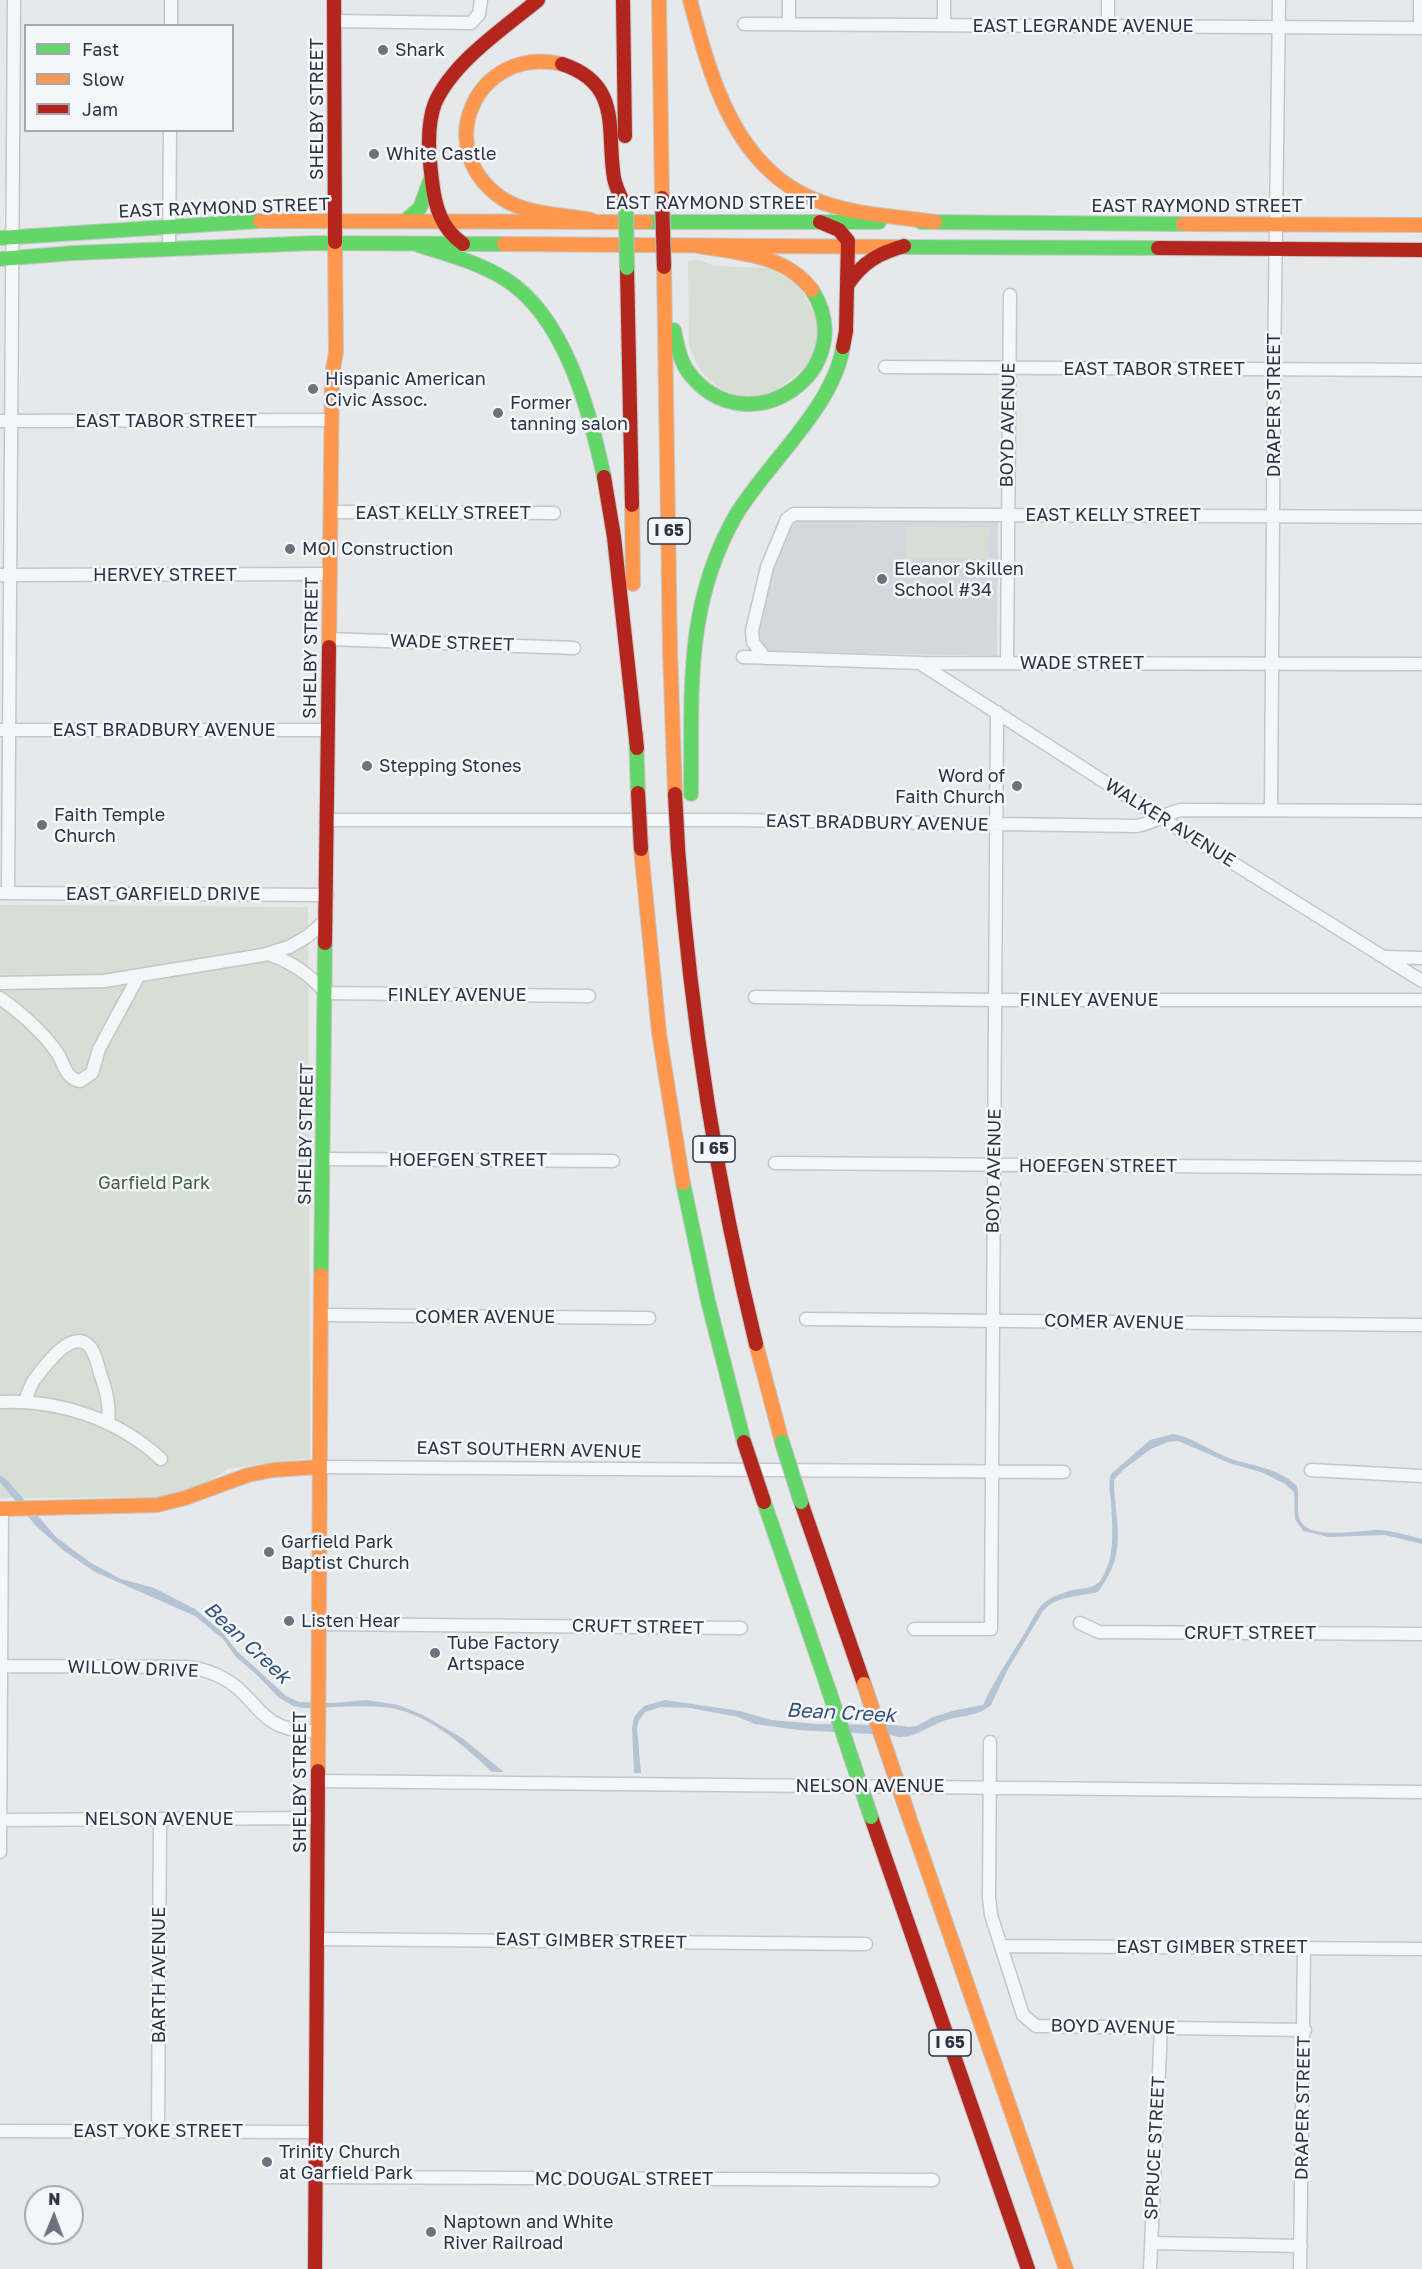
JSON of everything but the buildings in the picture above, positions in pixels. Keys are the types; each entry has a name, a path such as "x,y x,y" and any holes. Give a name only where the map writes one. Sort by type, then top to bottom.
{"main road":[{"name":"SHELBY STREET","path":"315,2269 327,820 332,375 336,352 334,0"},
{"path":"463,244 449,234 440,221 434,204 431,174 433,114 442,91 466,63 538,0"},
{"name":"I 65","path":"623,0 624,199 640,849 656,1011 686,1196 715,1332 744,1442 1028,2269"},
{"name":"I 65","path":"659,0 670,639 675,795 684,847 689,988 704,1099 734,1252 755,1344 782,1442 1066,2269"},
{"path":"690,0 708,62 733,124 753,156 769,172 787,186 817,201 935,222"},
{"path":"591,220 512,203 493,192 470,163 465,136 466,120 471,104 487,82 509,66 536,60 562,64 573,68 590,81 604,98 610,113 614,180 624,199"},
{"path":"405,221 421,206 431,174"},
{"name":"EAST RAYMOND STREET","path":"6,237 257,221 591,220 1422,225"},
{"path":"684,847 691,794 693,643 707,578 719,547 742,506 820,403 832,383 845,341 849,245 839,230 820,222"},
{"name":"EAST RAYMOND STREET","path":"6,258 170,248 336,244 849,245 1422,250"},
{"path":"415,244 478,265 505,278 534,303 549,322 563,349 586,409 607,491 621,586 637,748"},
{"path":"665,296 677,343 686,367 697,382 716,396 743,405 766,403 793,392 813,372 822,350 824,326 819,303 804,281 778,263 698,246"},
{"path":"848,284 856,271 870,258 904,246"},
{"name":"EAST SOUTHERN AVENUE","path":"5,1509 157,1505 185,1498 248,1475 273,1470 320,1467"}],"street":[{"path":"4,893 6,237 14,0"},
{"path":"171,0 171,24"},
{"path":"334,21 463,23 475,21 480,14 481,0"},
{"path":"789,0 789,24"},
{"path":"944,25 945,0"},
{"path":"1108,0 1108,26"},
{"name":"DRAPER STREET","path":"1271,810 1275,249 1280,0"},
{"path":"1420,0 1421,28"},
{"name":"EAST LEGRANDE AVENUE","path":"744,24 1421,28"},
{"path":"170,132 170,248"},
{"name":"BOYD AVENUE","path":"1007,663 1010,295"},
{"name":"EAST TABOR STREET","path":"885,367 1422,370"},
{"name":"EAST TABOR STREET","path":"6,421 332,420"},
{"name":"EAST KELLY STREET","path":"331,512 554,513"},
{"name":"EAST KELLY STREET","path":"765,658 753,642 752,631 763,579 787,519 794,514 1422,517"},
{"name":"HERVEY STREET","path":"5,575 330,574"},
{"name":"WADE STREET","path":"329,639 574,648"},
{"name":"WADE STREET","path":"743,657 920,663 1422,664"},
{"name":"WALKER AVENUE","path":"920,663 1161,818 1422,981"},
{"name":"BOYD AVENUE","path":"915,1629 991,1629 997,712"},
{"name":"EAST BRADBURY AVENUE","path":"4,730 328,730"},
{"name":"EAST BRADBURY AVENUE","path":"327,820 734,820 1136,826 1149,824 1181,810 1422,811"},
{"name":"EAST GARFIELD DRIVE","path":"4,893 327,895"},
{"path":"0,983 104,981 267,954 289,947 308,936 326,920"},
{"path":"267,954 284,959 303,971 326,993"},
{"path":"1385,957 1422,958"},
{"path":"0,998 28,1020 51,1044 68,1075 80,1081 92,1073 99,1048 138,977"},
{"name":"FINLEY AVENUE","path":"326,993 589,996"},
{"name":"FINLEY AVENUE","path":"755,997 996,1000 1422,1000"},
{"name":"HOEFGEN STREET","path":"324,1159 613,1161"},
{"name":"HOEFGEN STREET","path":"774,1163 1422,1168"},
{"name":"COMER AVENUE","path":"322,1315 648,1318"},
{"name":"COMER AVENUE","path":"806,1319 1422,1325"},
{"path":"25,1401 33,1381 63,1347 69,1341 81,1341 92,1349 105,1386 110,1407 108,1422"},
{"path":"0,1402 25,1401 49,1404 108,1422 134,1437 161,1458"},
{"name":"EAST SOUTHERN AVENUE","path":"320,1467 1064,1472"},
{"path":"1311,1470 1422,1476"},
{"path":"0,1852 5,1509"},
{"name":"CRUFT STREET","path":"1080,1623 1099,1632 1422,1634"},
{"name":"CRUFT STREET","path":"319,1624 741,1628"},
{"name":"WILLOW DRIVE","path":"1,1666 185,1667 204,1670 233,1685 261,1713 276,1723 292,1730 318,1726"},
{"name":"BOYD AVENUE","path":"990,1742 989,1898 996,1937 1023,2015 1036,2026 1305,2031"},
{"name":"NELSON AVENUE","path":"318,1781 1422,1792"},
{"name":"NELSON AVENUE","path":"0,1820 318,1818"},
{"name":"BARTH AVENUE","path":"158,2131 160,1819"},
{"name":"EAST GIMBER STREET","path":"317,1939 866,1944"},
{"name":"EAST GIMBER STREET","path":"1001,1946 1422,1949"},
{"name":"DRAPER STREET","path":"1300,2269 1305,2031 1304,1948"},
{"name":"SPRUCE STREET","path":"1150,2269 1161,2027"},
{"name":"EAST YOKE STREET","path":"0,2131 315,2132"},
{"name":"MC DOUGAL STREET","path":"315,2177 933,2180"},
{"path":"1151,2243 1301,2246"}],"shaded area":[{"name":"Eleanor Skillen School #34","path":"803,518 998,522 997,656 767,651 757,637 763,595 786,533 795,522"}],"green space":[{"path":"696,259 715,266 769,268 798,283 818,321 814,360 771,395 744,398 719,388 702,373 689,347 688,262"},
{"path":"907,527 989,528 988,559 915,558 913,563 906,562"},
{"name":"Garfield Park","path":"0,905 308,907 310,1458 229,1468 198,1489 156,1497 0,1498"}],"water":[{"name":"Bean Creek","path":"1173,1434 1192,1440 1230,1458 1270,1470 1288,1479 1297,1486 1299,1518 1307,1528 1327,1533 1373,1530 1397,1532 1422,1539 1422,1544 1385,1535 1329,1537 1303,1531 1295,1519 1294,1492 1285,1484 1261,1472 1232,1464 1178,1441 1168,1442 1151,1449 1124,1469 1114,1480 1118,1525 1117,1551 1108,1577 1098,1592 1062,1599 1043,1611 1008,1669 991,1705 986,1709 975,1714 946,1720 912,1735 898,1737 798,1730 755,1724 738,1717 690,1708 661,1707 645,1712 639,1720 637,1728 641,1773 634,1773 632,1728 634,1717 644,1706 665,1700 740,1711 771,1720 909,1727 956,1710 983,1705 1041,1606 1061,1594 1091,1587 1102,1578 1109,1560 1112,1541 1109,1484 1111,1474 1150,1440"},
{"name":"Bean Creek","path":"0,1475 8,1481 56,1537 91,1563 121,1579 154,1588 195,1609 222,1632 237,1651 286,1696 299,1702 332,1703 367,1700 398,1705 423,1715 462,1738 504,1772 492,1772 442,1730 399,1710 373,1706 304,1708 293,1706 278,1697 236,1657 223,1639 195,1616 95,1572 63,1550 36,1526 0,1482"}],"traffic: fast":[{"path":"405,221 420,208 430,181"},
{"path":"626,209 627,268"},
{"path":"0,238 260,221"},
{"path":"646,222 879,222"},
{"path":"921,222 1183,224"},
{"path":"0,259 73,253 315,243 504,244"},
{"path":"415,244 462,259 495,273 526,295 544,316 572,368 591,424 604,477"},
{"path":"901,247 1158,248"},
{"path":"674,330 683,364 689,373 713,395 740,403 767,401 792,390 811,372 823,348 824,320 812,290"},
{"path":"691,794 694,651 707,582 719,549 736,515 827,392 837,370 843,347"},
{"path":"636,734 638,793"},
{"path":"321,1275 325,943"},
{"path":"683,1183 708,1301 744,1442"},
{"path":"782,1442 801,1502"},
{"path":"764,1502 827,1685"},
{"path":"827,1685 871,1817"}],"traffic: slow":[{"path":"659,0 662,198"},
{"path":"690,0 707,59 729,116 763,165 786,184 813,199 828,204 858,212 935,222"},
{"path":"562,64 532,62 506,70 486,85 473,106 466,129 469,154 481,178 503,199 512,204 534,211 592,220"},
{"path":"260,221 646,222"},
{"path":"1183,224 1422,225"},
{"path":"329,647 332,375 336,352 335,242"},
{"path":"504,244 901,247"},
{"path":"698,246 760,257 775,262 801,278 812,290"},
{"path":"664,267 670,651 675,794"},
{"path":"632,505 633,584"},
{"path":"641,849 659,1033 683,1183"},
{"path":"318,1771 321,1275"},
{"path":"756,1344 782,1442"},
{"path":"0,1509 157,1505 185,1498 248,1475 273,1470 319,1467"},
{"path":"864,1684 909,1817"},
{"path":"909,1817 1066,2269"}],"traffic: jam":[{"path":"334,0 335,242"},
{"path":"463,244 444,224 435,200 429,152 432,112 443,88 467,60 538,0"},
{"path":"623,0 625,136"},
{"path":"562,64 581,73 595,84 603,96 608,111 614,178 626,209"},
{"path":"662,198 664,267"},
{"path":"820,222 839,230 848,241 846,331 843,347"},
{"path":"848,284 872,259 904,246"},
{"path":"1158,248 1422,250"},
{"path":"627,268 632,505"},
{"path":"604,477 614,537 637,748"},
{"path":"325,943 329,647"},
{"path":"638,793 641,849"},
{"path":"675,794 678,849"},
{"path":"678,849 690,974 707,1098 729,1222 756,1344"},
{"path":"744,1442 764,1502"},
{"path":"801,1502 864,1684"},
{"path":"315,2269 318,1771"},
{"path":"871,1817 1028,2269"}],"place":[{"name":"Shark","path":"383,50"},
{"name":"White Castle","path":"374,154"},
{"name":"Hispanic American Civic Assoc.","path":"313,389"},
{"name":"Former tanning salon","path":"498,413"},
{"name":"MOI Construction","path":"290,549"},
{"name":"Eleanor Skillen School #34","path":"882,579"},
{"name":"Stepping Stones","path":"367,766"},
{"name":"Word of Faith Church","path":"1017,786"},
{"name":"Faith Temple Church","path":"42,825"},
{"name":"Garfield Park Baptist Church","path":"269,1552"},
{"name":"Listen Hear","path":"289,1621"},
{"name":"Tube Factory Artspace","path":"435,1653"},
{"name":"Trinity Church at Garfield Park","path":"267,2162"},
{"name":"Naptown and White River Railroad","path":"431,2232"}]}
